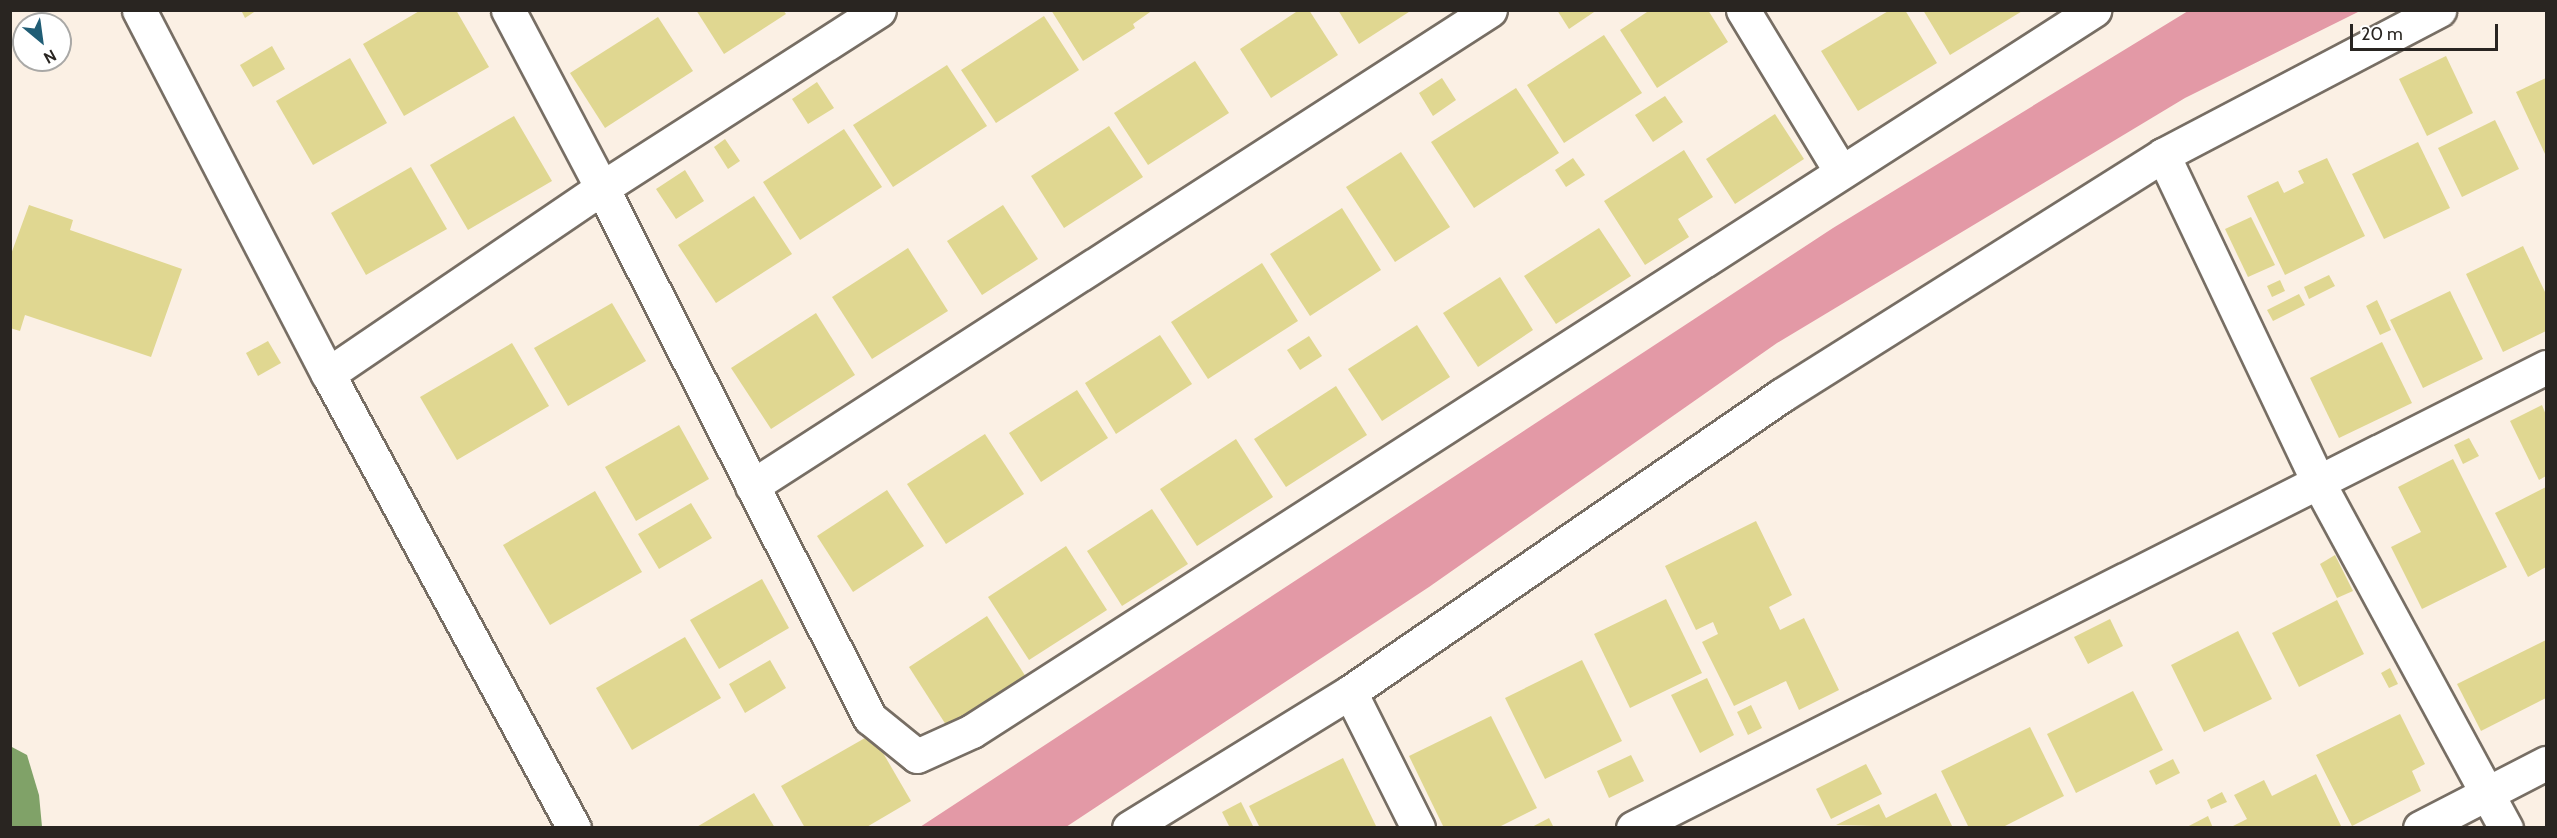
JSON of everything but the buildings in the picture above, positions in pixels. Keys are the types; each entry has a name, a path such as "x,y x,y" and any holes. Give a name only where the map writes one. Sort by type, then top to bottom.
{"street":[{"path":"139,10 563,823"},
{"path":"508,10 602,188 870,718 917,756 972,730 1841,172 2083,13"},
{"path":"328,374 602,188 879,10"},
{"path":"752,486 1490,10"},
{"path":"1743,10 1841,172"},
{"path":"1129,828 1350,692 1782,396 2163,155 2439,10"},
{"path":"2163,155 2318,482 2488,791 2506,828"},
{"path":"1633,828 2547,367"},
{"path":"1350,692 1418,828"},
{"path":"2420,828 2488,791 2547,764"}],"shaded area":[{"path":"2188,11 2360,11 2185,98 1777,343 1429,587 1066,827 920,827 1833,228"},
{"path":"10,746 27,755 39,795 42,827 11,827"}]}
